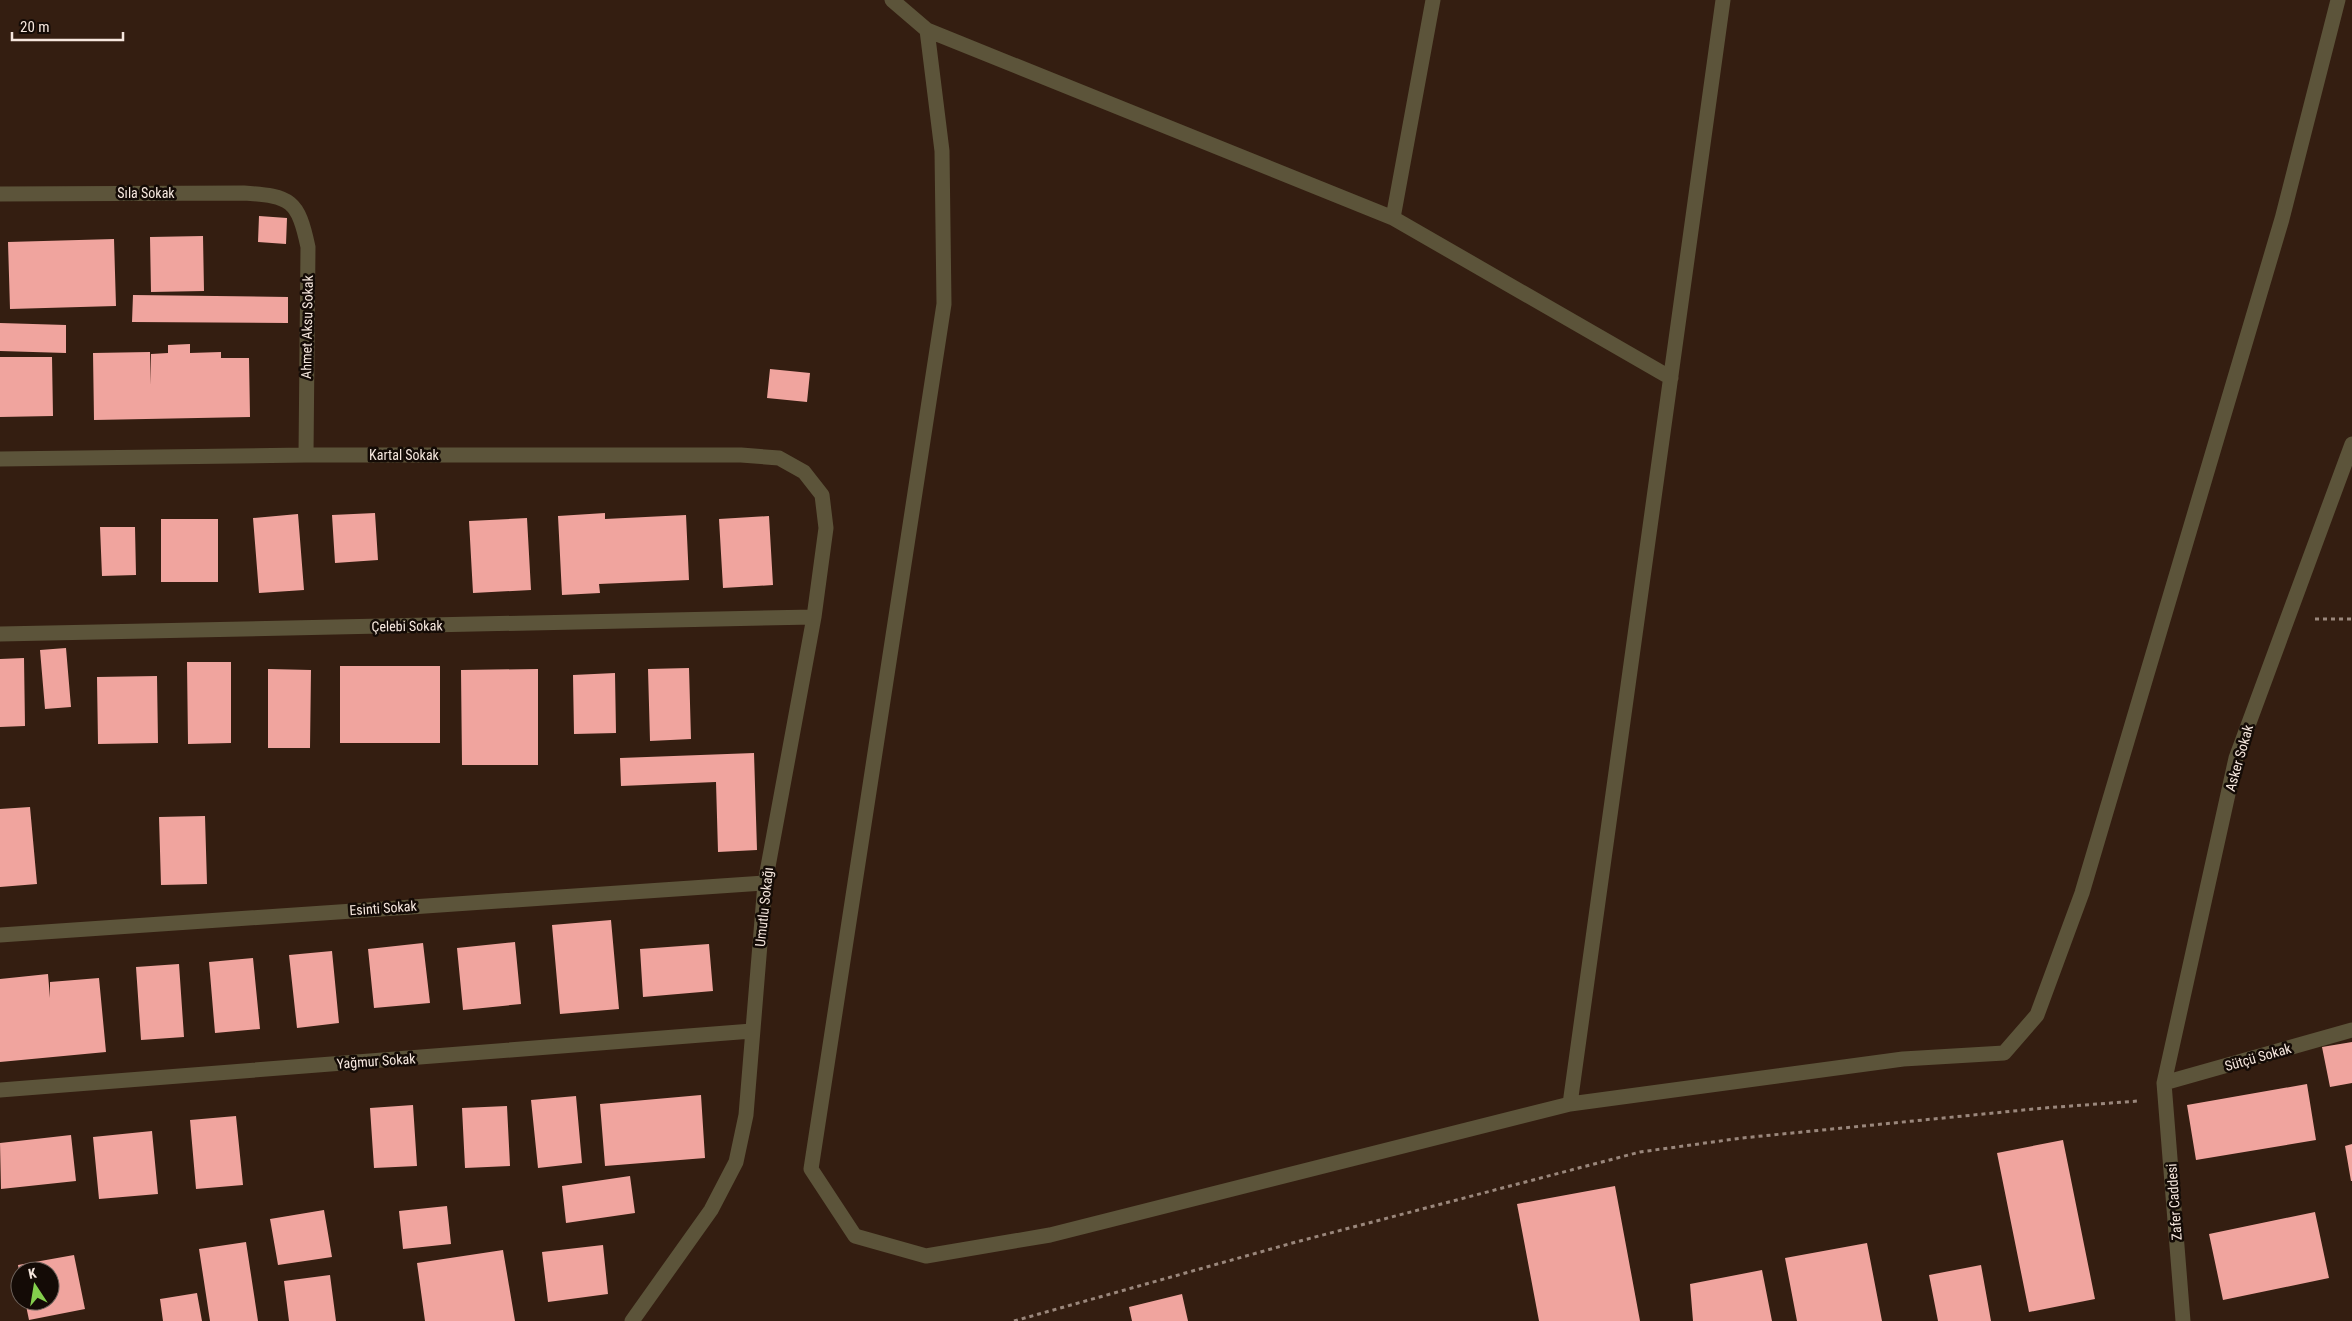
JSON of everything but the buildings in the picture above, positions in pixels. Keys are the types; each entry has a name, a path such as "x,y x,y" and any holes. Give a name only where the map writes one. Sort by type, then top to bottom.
{"street":[{"path":"892,0 927,30 1393,218 1671,378"},
{"path":"1393,218 1433,0"},
{"path":"1570,1104 1723,0"},
{"path":"927,30 942,151 944,304 811,1169 855,1236 926,1256 1050,1235 1570,1104 1903,1059 2004,1053 2037,1015 2082,893 2282,219 2338,0"},
{"name":"Sıla Sokak","path":"0,194 244,193 268,194 290,202"},
{"name":"Ahmet Aksu Sokak","path":"290,202 302,221 308,247 306,455"},
{"name":"Asker Sokak","path":"2165,1091 2236,758 2352,444"},
{"name":"Kartal Sokak","path":"0,459 306,455 741,454 779,458 804,472"},
{"name":"Umutlu Sokağı","path":"632,1321 711,1210 736,1162 746,1115 765,883 814,617 826,528 822,495 804,472"},
{"name":"Çelebi Sokak","path":"0,634 814,617"},
{"name":"Esinti Sokak","path":"0,935 765,883"},
{"name":"Sütçü Sokak","path":"2165,1091 2352,1030"},
{"name":"Yağmur Sokak","path":"0,1090 752,1031"},
{"name":"Zafer Caddesi","path":"2165,1091 2183,1321"}],"path":[{"path":"2288,619 2352,619"},
{"path":"1014,1321 1296,1242 1640,1152 1752,1137 2044,1108 2165,1091"}]}
